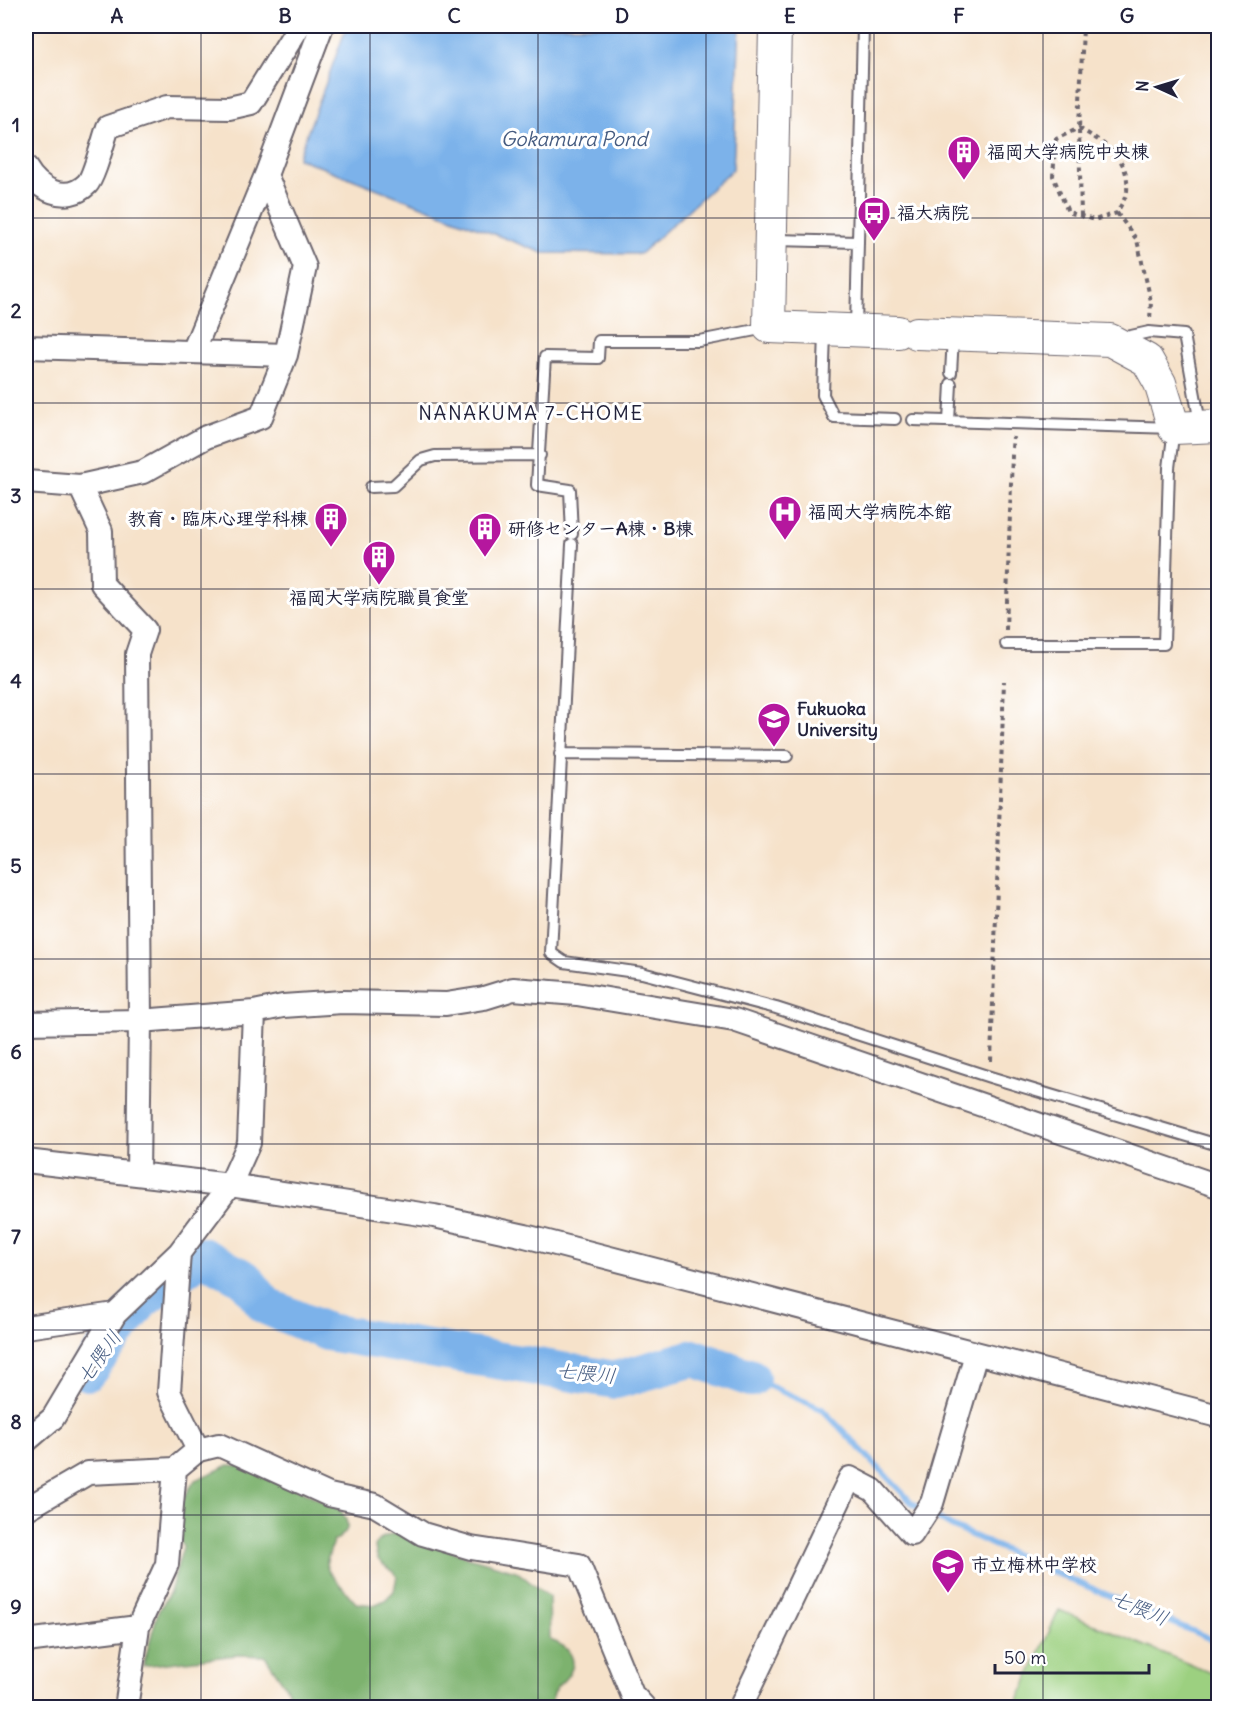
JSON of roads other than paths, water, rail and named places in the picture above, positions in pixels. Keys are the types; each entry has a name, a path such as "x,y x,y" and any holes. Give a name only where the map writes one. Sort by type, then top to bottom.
{"street":[{"path":"26,168 32,179 50,192 72,194 88,183 108,127 167,107 229,108 251,104 299,26"},
{"path":"194,352 266,175 322,26"},
{"path":"775,26 769,327 1110,340 1147,360 1160,383 1197,426"},
{"path":"26,482 80,486 143,472 206,437 261,417 286,355 305,267 266,175"},
{"path":"26,347 286,355"},
{"path":"80,486 101,531 102,584 145,630 137,654 140,1021 138,1174"},
{"path":"26,1023 140,1021 342,1002 446,1005 484,998 513,989 578,994 734,1020 1218,1186"},
{"path":"26,1441 53,1418 115,1314 179,1253 230,1185 249,1143 254,1012"},
{"path":"26,1161 230,1185 434,1216 525,1236 1218,1416"},
{"path":"179,1253 169,1392 198,1450"},
{"path":"26,1328 115,1314"},
{"path":"740,1707 850,1478 873,1490 912,1534 932,1503 976,1354"},
{"path":"26,1509 88,1473 175,1469 198,1450 219,1445 329,1496 375,1505 423,1533 471,1548 579,1566 632,1694 645,1707"},
{"path":"126,1707 138,1627 167,1564 175,1469"},
{"path":"26,1641 138,1627"}],"lane":[{"path":"856,330 863,26"},
{"path":"771,240 858,242"},
{"path":"769,327 699,341 599,341 598,358 545,357 537,485 570,490 572,539 551,952 564,962 642,973 776,1008 990,1077 1218,1144"},
{"path":"825,329 823,395 834,417 895,419"},
{"path":"1006,644 1164,644 1169,468 1197,426 1184,335 1149,332 1110,340"},
{"path":"949,421 953,334"},
{"path":"913,420 1197,426"},
{"path":"371,487 393,486 421,460 435,456 540,455"},
{"path":"560,754 787,756"}],"water":[{"name":"Gokamura Pond","path":"347,26 740,26 733,169 640,254 543,253 298,158"}],"waterway":[{"name":"七隈川","path":"87,1372 141,1301 202,1256 245,1279 266,1306 327,1332 616,1380 694,1358 751,1378"},
{"name":"七隈川","path":"751,1378 822,1409 914,1505 922,1509"},
{"name":"七隈川","path":"931,1514 951,1526 1051,1571 1218,1642"}],"place":[{"name":"福岡大学病院中央棟","path":"964,181"},
{"name":"福大病院","path":"874,242"},
{"name":"福岡大学病院本館","path":"785,541"},
{"name":"教育・臨床心理学科棟","path":"331,548"},
{"name":"研修センターA棟・B棟","path":"485,558"},
{"name":"福岡大学病院職員食堂","path":"379,586"},
{"name":"Fukuoka University","path":"774,748"},
{"name":"市立梅林中学校","path":"948,1594"}],"district":[{"name":"NANAKUMA 7-CHOME","path":"531,413"}]}
